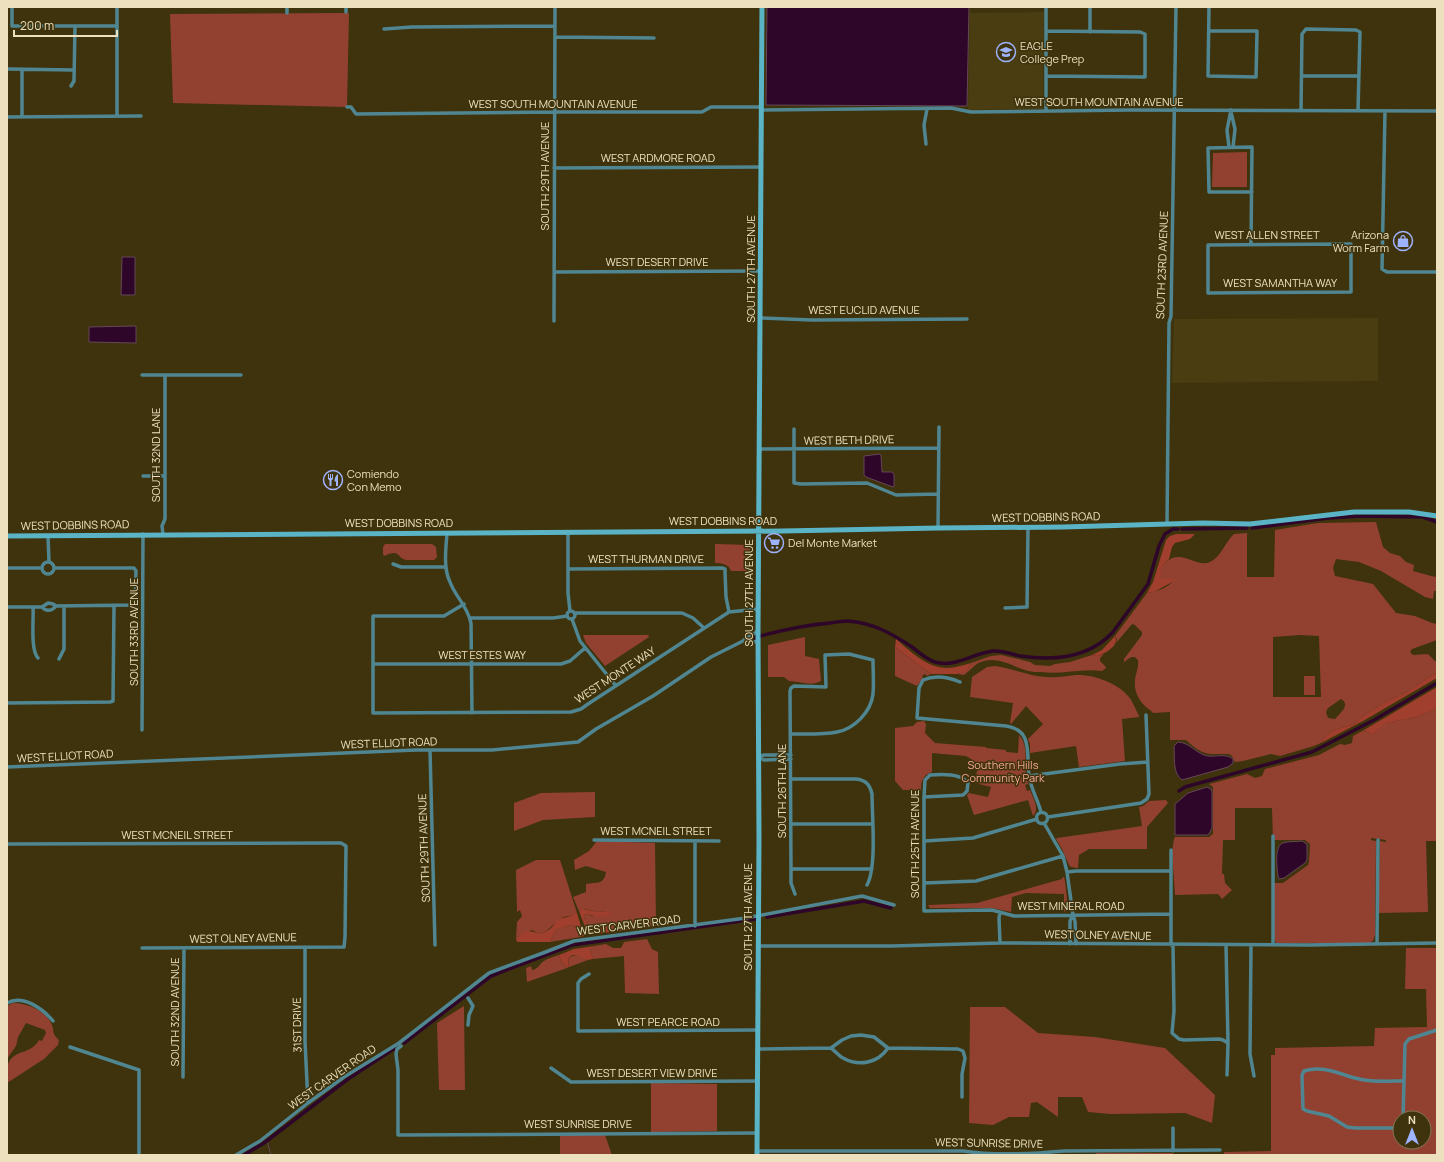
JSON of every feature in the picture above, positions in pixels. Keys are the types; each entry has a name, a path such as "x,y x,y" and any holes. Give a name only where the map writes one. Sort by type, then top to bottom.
{"main road":[{"name":"SOUTH 27TH AVENUE","path":"757,1153 759,916 758,609 762,7"},
{"name":"WEST DOBBINS ROAD","path":"7,536 1028,528 1264,523 1354,512 1409,512 1437,516"}],"street":[{"path":"12,7 12,26 117,26"},
{"path":"117,7 117,116"},
{"path":"287,7 287,13"},
{"path":"346,7 346,12"},
{"name":"SOUTH 29TH AVENUE","path":"554,321 555,7"},
{"path":"1046,7 1046,111"},
{"path":"1090,7 1090,32"},
{"name":"SOUTH 23RD AVENUE","path":"1167,524 1169,323 1171,316 1176,7"},
{"path":"1209,7 1208,76 1256,77 1257,31 1209,31"},
{"path":"70,86 74,81 75,26"},
{"path":"384,29 412,27 555,26"},
{"path":"1301,111 1302,34 1306,29 1356,30 1360,32 1358,111"},
{"path":"1046,31 1140,32 1145,34 1145,77 1046,76"},
{"path":"555,37 654,38"},
{"path":"7,69 74,70"},
{"path":"22,69 22,117"},
{"path":"1302,76 1359,76"},
{"name":"WEST SOUTH MOUNTAIN AVENUE","path":"346,107 351,107 356,114 702,112 711,108 951,108 971,112 1175,110 1437,111"},
{"path":"926,144 924,125 927,108"},
{"path":"1231,110 1227,130 1231,147"},
{"path":"1231,110 1235,129 1231,147"},
{"path":"1385,111 1382,269 1387,272 1437,272"},
{"path":"7,117 142,116"},
{"path":"1251,244 1252,192 1252,147 1208,148 1209,192 1252,192"},
{"name":"WEST ARDMORE ROAD","path":"554,168 761,166"},
{"name":"WEST ALLEN STREET","path":"1208,293 1208,245 1251,244 1351,244 1351,292"},
{"name":"WEST DESERT DRIVE","path":"554,272 761,271"},
{"name":"WEST SAMANTHA WAY","path":"1208,293 1351,292"},
{"name":"WEST EUCLID AVENUE","path":"761,318 812,320 967,319"},
{"path":"142,375 241,375"},
{"name":"SOUTH 32ND LANE","path":"162,534 162,526 165,519 165,375"},
{"path":"938,528 939,427"},
{"path":"794,429 794,483 867,483 896,495 938,494"},
{"name":"WEST BETH DRIVE","path":"760,449 939,448"},
{"path":"143,476 165,476"},
{"path":"1005,608 1027,608 1028,528"},
{"path":"567,616 568,612 570,611 568,593 568,532"},
{"path":"447,533 446,567 450,584 464,604 470,618 472,631 472,713"},
{"name":"SOUTH 33RD AVENUE","path":"142,730 143,534"},
{"path":"48,536 49,562"},
{"path":"42,568 44,564 49,562"},
{"path":"49,562 52,563 55,568"},
{"path":"392,564 401,567 446,567"},
{"path":"7,568 42,568"},
{"path":"42,568 45,573 48,574 53,572 55,568"},
{"path":"42,607 48,603 56,606 135,605 136,571 134,568 55,568"},
{"name":"WEST THURMAN DRIVE","path":"568,569 725,569 726,597 729,612"},
{"path":"373,664 373,616 444,616 464,604"},
{"path":"7,607 42,607 49,610 56,606"},
{"path":"59,659 64,649 64,606"},
{"path":"7,703 113,701 114,606"},
{"path":"33,607 34,649 38,658"},
{"name":"WEST MONTE WAY","path":"373,664 373,713 570,712 580,709 729,612 758,609"},
{"path":"570,611 574,613 682,613 693,618 704,628"},
{"path":"574,613 574,617 572,619 578,638 616,686"},
{"path":"470,618 553,618 567,616 568,618 572,619"},
{"path":"743,641 758,636"},
{"name":"WEST ELLIOT ROAD","path":"7,767 430,750 514,749 578,742 653,696 711,657 743,641 758,636"},
{"name":"WEST ESTES WAY","path":"373,664 561,664 570,661 585,648"},
{"name":"SOUTH 26TH LANE","path":"791,734 826,734 838,732 849,727 860,719 867,709 872,695 873,660 849,654 825,655 826,687 794,686 791,688 791,734 791,883 795,894"},
{"path":"960,682 931,677 923,680 919,688 917,718 1006,726 1013,727 1021,732 1025,737 1027,746 1029,776 1041,812 1046,814 1048,817"},
{"path":"1048,817 1141,803 1147,799 1149,794 1146,715"},
{"name":"SOUTH 29TH AVENUE","path":"430,750 435,945"},
{"path":"758,757 764,755 791,757"},
{"path":"1029,776 1120,764 1148,762"},
{"name":"SOUTH 25TH AVENUE","path":"924,797 963,795 967,791 967,781 960,776 932,775 926,778 924,782 924,797 924,911"},
{"path":"791,779 856,779 868,783 872,794 872,869 867,885"},
{"path":"1037,819 1037,815 1041,812"},
{"path":"1044,823 1048,820 1048,817"},
{"path":"924,841 974,838 1037,819"},
{"path":"1037,819 1039,822 1044,823 1063,856 1075,921 1076,944"},
{"path":"791,824 872,824"},
{"path":"1273,836 1273,945"},
{"name":"WEST MCNEIL STREET","path":"594,840 719,841"},
{"path":"1377,944 1378,840"},
{"path":"695,926 696,841"},
{"name":"WEST MCNEIL STREET","path":"7,844 341,843 346,846 344,947"},
{"path":"1170,850 1174,1012 1172,1032 1179,1039 1184,1040 1219,1039 1228,1042"},
{"path":"924,883 976,882 1063,856"},
{"path":"791,869 872,869"},
{"path":"1067,872 1170,871"},
{"name":"WEST CARVER ROAD","path":"236,1155 260,1141 344,1077 399,1043 489,972 574,941 695,926 759,916 862,896 894,905"},
{"name":"WEST MINERAL ROAD","path":"924,911 992,910 1014,916 1171,914"},
{"path":"1000,912 1000,943"},
{"path":"1070,944 1070,921 1073,915"},
{"path":"1070,928 1076,928"},
{"name":"WEST OLNEY AVENUE","path":"758,946 892,946 1000,943 1273,945 1437,943"},
{"path":"1226,945 1228,1042 1227,1075"},
{"path":"1251,945 1250,1054 1254,1076"},
{"name":"31ST DRIVE","path":"305,947 308,1104"},
{"name":"WEST OLNEY AVENUE","path":"142,948 344,947"},
{"name":"SOUTH 32ND AVENUE","path":"184,948 184,1077"},
{"name":"WEST PEARCE ROAD","path":"589,974 578,983 578,1031 758,1030"},
{"path":"468,998 473,1006 469,1015 468,1025"},
{"path":"7,1003 17,1000 25,1002 40,1008 48,1014 53,1021"},
{"path":"1403,1110 1405,1049 1409,1038 1437,1030"},
{"path":"758,1049 831,1048 842,1040 851,1036 861,1035 874,1037 888,1048 958,1049 962,1051 964,1058 962,1097"},
{"name":"WEST SUNRISE DRIVE","path":"401,1046 396,1054 398,1070 398,1135 757,1133"},
{"path":"70,1047 139,1070 139,1155"},
{"path":"831,1048 842,1058 854,1063 869,1062 876,1059 888,1048"},
{"name":"WEST DESERT VIEW DRIVE","path":"551,1068 571,1082 757,1081"},
{"path":"1392,1128 1347,1127 1329,1116 1307,1111 1303,1108 1302,1075 1304,1071 1309,1069 1326,1069 1363,1080 1404,1081"},
{"path":"1173,1128 1173,1151"},
{"name":"WEST SUNRISE DRIVE","path":"757,1153 981,1154 1043,1153 1064,1151 1220,1150"}],"shaded area":[{"path":"767,7 969,7 967,106 766,105"},
{"name":"EAGLE College Prep","path":"1044,12 1043,109 968,110 970,13"},
{"path":"122,257 135,257 135,295 121,295"},
{"path":"1378,318 1378,381 1172,383 1174,319"},
{"path":"136,326 136,343 89,342 89,327"},
{"path":"880,454 882,472 892,472 894,474 893,487 864,475 864,456"},
{"path":"1176,534 1195,534 1190,539 1175,543 1172,547 1169,559 1162,566 1160,579 1176,579 1154,592 1147,593 1153,582 1166,540 1170,536"},
{"path":"1115,636 1116,640 1111,649 1098,656 1092,655 1102,650"},
{"path":"896,639 919,658 933,665 950,668 971,663 965,672 957,674 931,674 895,647"},
{"path":"1437,672 1437,678 1363,721 1321,743 1326,735 1334,730 1354,724 1363,716 1387,701 1405,693"},
{"path":"1437,687 1437,707 1434,710 1417,717 1386,723 1373,734 1370,734 1364,730"},
{"path":"1178,742 1186,744 1204,755 1230,757 1233,759 1233,763 1228,767 1182,780 1175,769 1174,746"},
{"path":"1207,787 1211,789 1212,792 1212,828 1209,834 1175,835 1175,804 1188,793"},
{"path":"1302,841 1307,844 1307,860 1284,878 1279,879 1277,858 1278,848 1285,842"},
{"path":"583,909 599,912 608,911 611,913 602,916 584,915 588,927 592,930 619,931 588,935 579,911"},
{"path":"577,913 584,936 580,937 576,926 570,925 556,930 550,942 517,942 516,939 524,933 529,931 539,934 542,933 552,927 557,920"},
{"path":"594,946 590,950 593,959 588,960 574,955 571,956 568,962 569,967 567,968 561,961 559,955 574,949"}],"green space":[{"path":"349,13 347,107 173,103 170,14"},
{"path":"1247,152 1247,187 1212,187 1213,153"},
{"path":"1376,522 1383,547 1390,553 1400,556 1406,562 1414,565 1413,571 1437,577 1437,591 1434,591 1433,599 1425,597 1381,571 1359,562 1336,559 1333,568 1335,576 1373,584 1396,613 1415,616 1437,624 1437,640 1412,649 1410,652 1413,655 1428,654 1435,661 1437,661 1437,672 1405,693 1387,701 1363,716 1354,724 1334,730 1326,735 1321,743 1280,756 1271,754 1235,762 1229,754 1206,753 1197,749 1186,740 1170,740 1170,712 1153,713 1143,705 1135,689 1138,660 1135,657 1131,657 1124,662 1124,659 1142,635 1142,632 1132,624 1116,643 1117,639 1115,636 1147,593 1162,589 1175,579 1160,579 1162,566 1172,558 1178,557 1183,557 1199,563 1210,562 1218,556 1234,534 1247,533 1247,577 1274,577 1275,530 1318,523","holes":["1300,635 1319,636 1321,697 1273,697 1273,637","1341,699 1345,704 1344,709 1335,719 1328,718 1326,712 1328,708"]},
{"path":"385,544 432,544 436,547 437,557 434,560 407,560 401,558 396,553 384,556 383,547"},
{"path":"715,544 750,545 749,571 731,571 725,564 715,563"},
{"path":"583,635 648,635 649,637 605,666 586,643"},
{"path":"805,637 805,656 819,659 821,681 809,684 789,681 784,677 768,677 768,645"},
{"path":"895,647 931,674 927,676 925,674 922,676 923,678 917,686 895,676"},
{"path":"1104,654 1100,658 1100,661 1106,668 1102,671 1086,670 1056,673 1033,672 1001,661 990,660 978,663 964,675 957,674 966,670 971,663 991,656 1001,655 1030,662 1035,665 1050,666 1092,655 1098,656"},
{"path":"995,666 1039,676 1090,676 1105,680 1124,692 1130,699 1139,716 1122,719 1125,761 1079,767 1076,746 1030,753 1030,744 1028,739 1043,724 1026,706 1011,724 1013,703 970,697 972,677 987,667"},
{"path":"1304,676 1315,676 1315,695 1304,695"},
{"path":"1437,707 1437,841 1426,841 1428,912 1378,913 1380,841 1386,842 1386,840 1371,838 1371,840 1376,841 1375,935 1373,941 1369,943 1276,943 1274,938 1274,883 1283,883 1308,865 1310,844 1305,840 1273,840 1272,808 1235,808 1235,840 1223,840 1222,874 1224,874 1225,883 1232,890 1222,899 1218,894 1175,895 1172,852 1175,837 1209,837 1213,834 1213,787 1209,784 1247,774 1255,778 1262,776 1265,769 1319,755 1340,744 1345,745 1352,743 1353,736 1364,730 1370,734 1373,734 1385,723 1417,717 1434,710"},
{"name":"Southern Hills Community Park","path":"924,721 926,724 925,733 935,743 986,747 1006,750 1006,752 1018,753 1019,735 1024,744 1026,754 1026,774 1022,775 1023,779 1027,779 1028,784 1025,785 1027,791 1030,790 1036,807 1033,816 1028,800 974,815 967,795 969,793 988,797 991,787 979,784 975,779 979,764 966,756 932,753 932,772 926,775 923,779 921,790 903,790 895,781 895,728 913,726 917,722"},
{"path":"595,792 595,817 543,820 514,831 514,803 541,793"},
{"path":"1166,800 1168,803 1147,827 1147,849 1089,849 1079,855 1078,868 1071,867 1069,865 1056,839 1057,838 1142,826 1139,807 1143,806 1149,801"},
{"path":"597,841 655,843 656,926 619,931 594,931 589,929 585,922 584,915 586,914 592,916 608,911 599,912 585,909 579,911 573,897 586,892 586,884 602,881 606,872 586,866 575,870 574,860 589,851"},
{"path":"536,860 560,860 577,913 575,915 563,917 546,931 539,934 532,930 516,939 517,922 522,916 520,910 517,912 516,870"},
{"path":"1063,877 1065,881 1068,908 1064,912 1064,894 1026,893 1012,897 1011,912 992,908 930,908 928,905 977,903 1062,879"},
{"path":"570,925 576,926 580,937 550,942 556,930"},
{"path":"647,939 652,949 658,952 659,994 625,993 624,956 593,959 590,950 594,946 606,944 613,948 621,948 624,942"},
{"path":"1406,948 1437,948 1437,1155 1224,1155 1224,1152 1271,1151 1271,1055 1275,1055 1275,1048 1374,1046 1375,1028 1427,1027 1426,989 1405,989"},
{"path":"559,955 561,961 567,968 527,982 526,968 531,966 532,970 538,968 542,962"},
{"path":"580,955 588,960 569,967 568,961 570,957"},
{"path":"13,1003 24,1004 35,1008 44,1014 51,1023 54,1034 59,1040 58,1045 44,1059 7,1083 6,1073 11,1059 14,1056 32,1048 39,1040 42,1041 46,1033 45,1030 26,1023 18,1037 16,1046 7,1059 7,1006"},
{"path":"464,1006 465,1090 439,1090 437,1023"},
{"path":"970,1007 1005,1007 1038,1033 1095,1037 1165,1048 1215,1095 1212,1123 1185,1113 1111,1114 1088,1112 1082,1097 1058,1097 1058,1117 1037,1102 1031,1103 1029,1117 1009,1117 993,1125 969,1123"},
{"path":"651,1083 717,1084 717,1131 651,1132"},
{"path":"560,1135 605,1135 612,1155 560,1155"},
{"path":"1096,1153 1173,1153 1173,1155 1096,1155"}],"waterway":[{"path":"1252,528 1328,518 1361,516 1423,517 1437,522"},
{"path":"1182,529 1247,528"},
{"path":"753,638 801,627 848,621 874,626 889,633 935,662 957,662 978,654 993,651 1020,656 1045,658 1070,656 1093,647 1113,632 1148,584 1159,546 1165,534 1173,529 1178,529"},
{"path":"1179,791 1185,787 1312,752 1374,720 1437,683"},
{"path":"767,917 864,901 891,908"},
{"path":"404,1043 491,976 572,945 755,919"},
{"path":"244,1155 264,1143 348,1079 395,1048"},
{"path":"267,1141 271,1155"}],"place":[{"name":"EAGLE College Prep","path":"1006,52"},
{"name":"Arizona Worm Farm","path":"1403,241"},
{"name":"Comiendo Con Memo","path":"333,480"},
{"name":"Del Monte Market","path":"774,543"}]}
